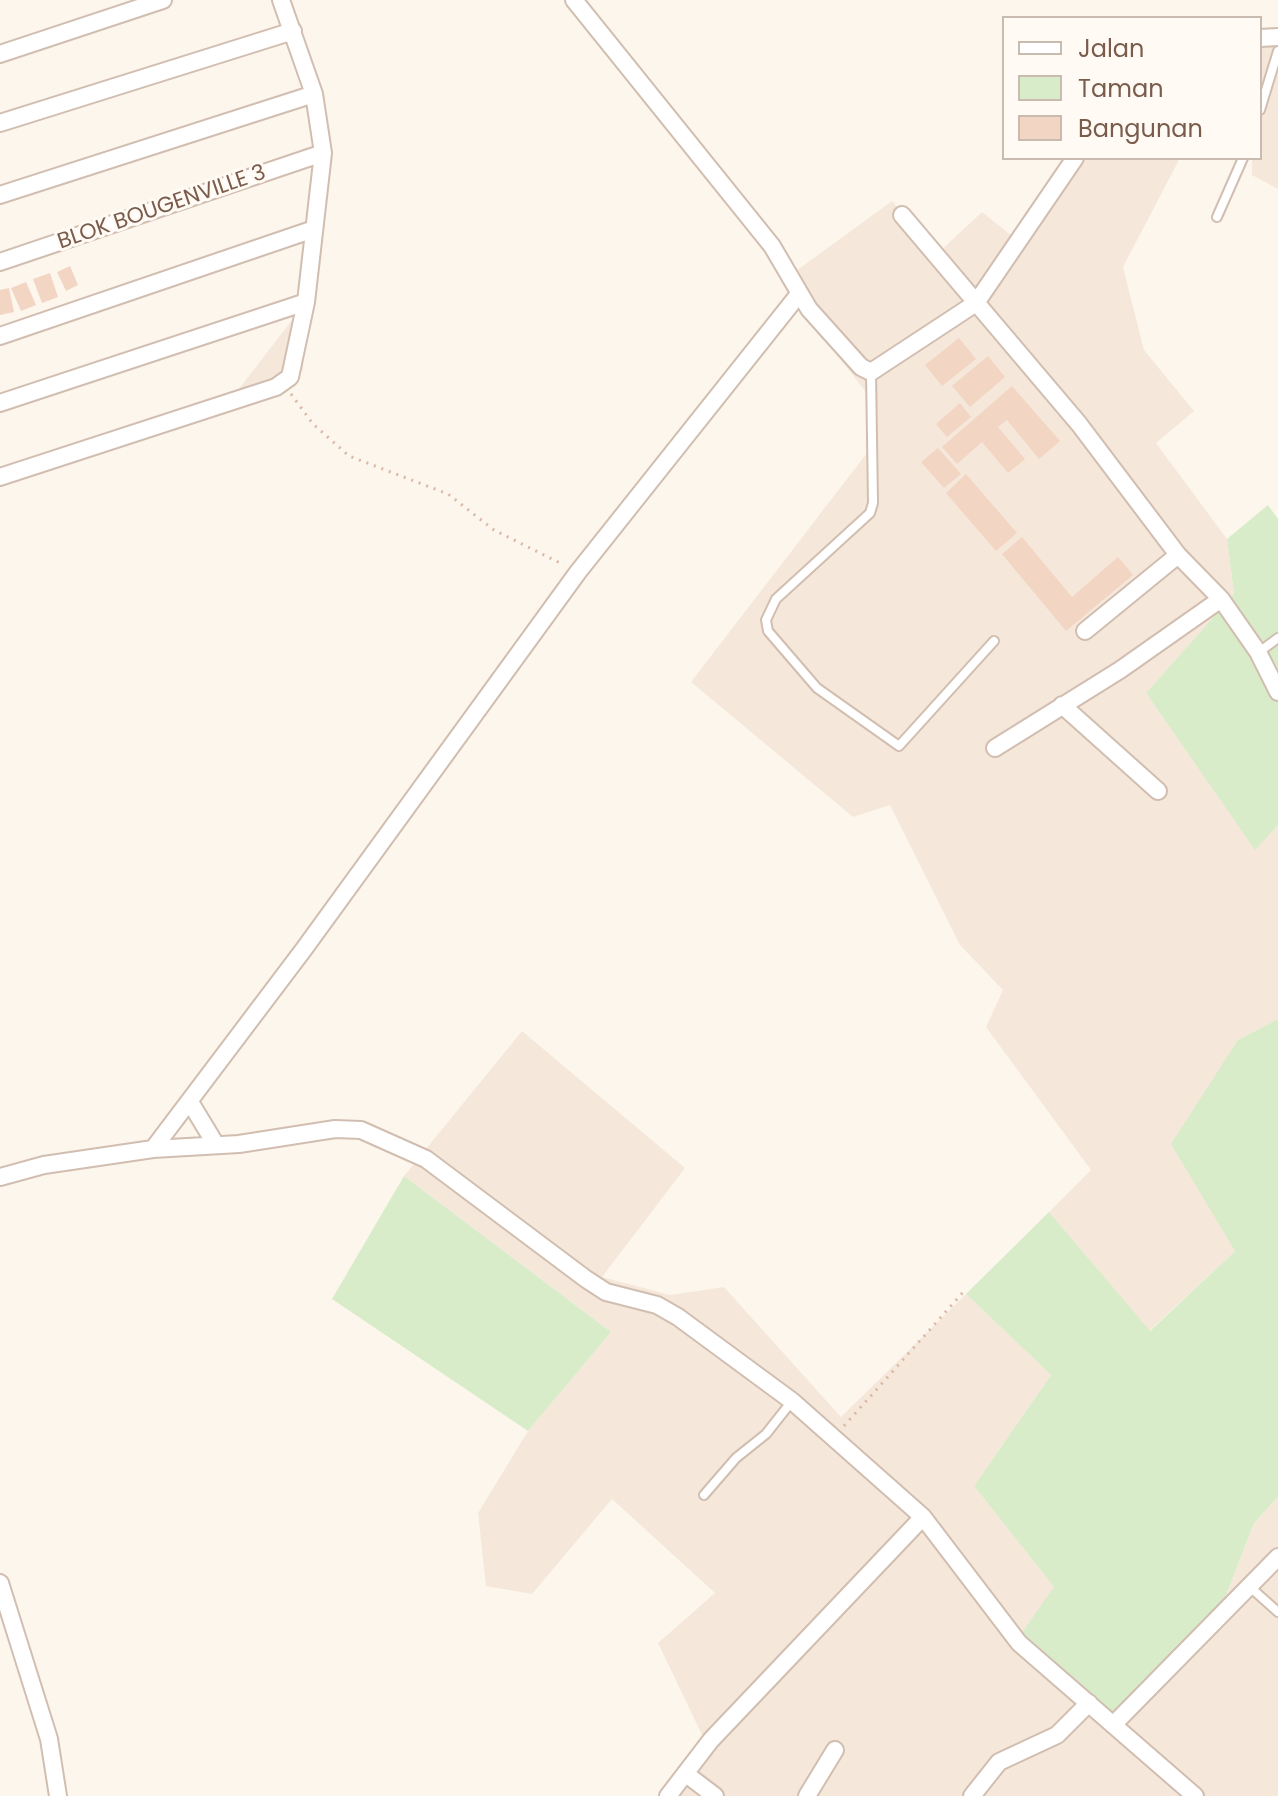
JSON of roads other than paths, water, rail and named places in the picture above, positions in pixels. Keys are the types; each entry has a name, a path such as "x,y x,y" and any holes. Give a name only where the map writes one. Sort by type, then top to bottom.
{"street":[{"path":"0,54 163,0"},
{"path":"0,477 284,382 293,369 306,302 323,153 314,94 281,0"},
{"path":"574,0 772,246 799,294 861,367 871,372 976,303 1074,160"},
{"path":"0,123 293,31"},
{"path":"0,195 314,94"},
{"name":"BLOK BOUGENVILLE 3","path":"0,262 323,153"},
{"path":"902,215 1109,460 1178,555 1221,599 1258,652 1278,692"},
{"path":"0,336 314,229"},
{"path":"153,1149 578,572 799,294"},
{"path":"0,403 306,302"},
{"path":"1085,631 1178,555"},
{"path":"995,748 1120,670 1221,599"},
{"path":"1062,705 1158,791"},
{"path":"190,1102 216,1145"},
{"path":"0,1177 44,1165 153,1149 216,1145 335,1129 361,1130 426,1159 586,1279 606,1292 657,1305 678,1317 792,1401 923,1517 1019,1643 1195,1796"},
{"path":"668,1796 711,1740 923,1517"},
{"path":"1113,1725 1278,1557"},
{"path":"0,1583 49,1739 58,1796"},
{"path":"972,1796 999,1762 1057,1735 1089,1703"},
{"path":"807,1796 835,1750"},
{"path":"686,1774 715,1796"}],"lane":[{"path":"1262,103 1278,51"},
{"path":"1217,217 1242,160"},
{"path":"871,372 870,513 776,599 766,620 768,631 817,688 899,746 994,641"},
{"path":"1258,652 1278,638"},
{"path":"704,1495 736,1458 766,1434 792,1401"},
{"path":"1249,1586 1278,1612"}]}
